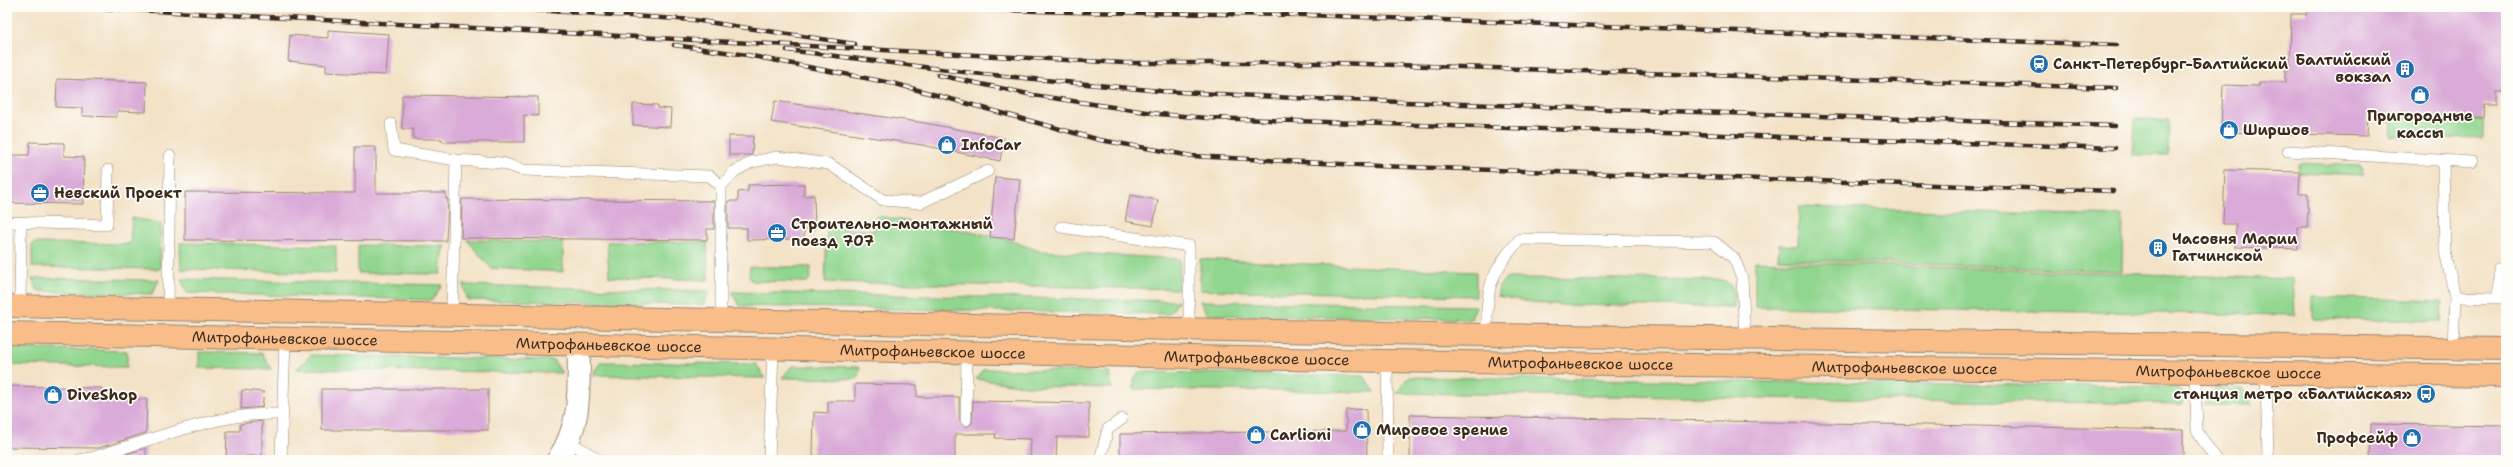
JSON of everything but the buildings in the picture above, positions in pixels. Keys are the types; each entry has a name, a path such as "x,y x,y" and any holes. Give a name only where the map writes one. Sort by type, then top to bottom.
{"main road":[{"name":"Митрофаньевское шоссе","path":"13,307 1487,335 2506,349"},
{"name":"Митрофаньевское шоссе","path":"7,333 1388,361 2266,374 2506,376"}],"street":[{"path":"564,451 578,410 579,345"}],"lane":[{"path":"391,124 394,150 456,160 502,163 523,170 710,176 721,186"},
{"path":"2288,151 2472,162"},
{"path":"168,309 170,156"},
{"path":"721,321 721,186 735,171 752,162 777,157 829,164 883,200 920,203 988,171"},
{"path":"452,315 456,160"},
{"path":"2443,160 2445,251 2455,297 2454,348"},
{"path":"7,222 107,224 108,170"},
{"path":"13,307 21,222"},
{"path":"1061,227 1190,246 1189,329"},
{"path":"1487,335 1486,301 1494,275 1501,261 1520,239 1714,242 1734,258 1742,278 1746,339"},
{"path":"2455,297 2499,298 2499,269"},
{"path":"281,460 285,339"},
{"path":"770,460 773,349"},
{"path":"966,420 967,353"},
{"path":"1388,361 1388,460"},
{"path":"2195,372 2197,431 2216,460"},
{"path":"2266,374 2268,460"},
{"path":"79,460 98,456 172,432 240,416 282,414"},
{"path":"1100,460 1108,429 1122,419"},
{"path":"564,451 599,460"}],"green space":[{"path":"2391,116 2483,119 2483,139 2390,137"},
{"path":"2135,119 2169,120 2168,155 2133,155"},
{"path":"2299,163 2361,166 2362,175 2300,172"},
{"path":"1799,207 2123,216 2122,271 1778,259 1779,245 1798,246"},
{"path":"877,216 982,234 1012,241 1039,251 1180,259 1179,289 825,282 827,227 874,231"},
{"path":"132,218 161,223 160,269 32,267 32,246 34,243 130,244"},
{"path":"467,240 563,242 563,272 491,268"},
{"path":"607,242 707,242 708,280 609,277"},
{"path":"180,243 336,246 336,273 181,269"},
{"path":"358,245 446,246 443,253 441,274 358,273"},
{"path":"1200,259 1476,272 1476,296 1200,290"},
{"path":"1755,261 2293,279 2295,315 1755,307"},
{"path":"750,267 811,267 810,279 807,282 752,281 749,277"},
{"path":"32,278 159,280 152,294 38,291"},
{"path":"1506,278 1723,280 1732,288 1734,295 1734,307 1548,305 1497,296 1499,286"},
{"path":"181,279 442,285 432,300 187,293"},
{"path":"463,285 709,291 704,305 468,300"},
{"path":"732,292 1179,301 1169,314 740,306"},
{"path":"2313,297 2442,301 2441,321 2313,319"},
{"path":"1200,301 1476,306 1471,319 1207,315"},
{"path":"7,348 127,351 127,367 7,365"},
{"path":"199,352 262,353 272,369 199,368"},
{"path":"311,355 553,360 562,373 297,369"},
{"path":"601,362 756,364 765,378 592,375"},
{"path":"792,366 860,367 857,379 782,378"},
{"path":"984,369 1109,372 1112,388 1026,386 976,379"},
{"path":"1139,372 1364,376 1375,392 1134,389 1134,379"},
{"path":"1408,377 2176,387 2184,394 2183,404 1397,393"},
{"path":"2214,388 2243,388 2252,405 2205,405"}],"railway":[{"path":"81,7 1124,63 1334,63 2116,88"},
{"path":"488,7 694,20 855,44"},
{"path":"911,7 1071,12 1306,15 2116,45"},
{"path":"674,45 747,55 896,84 1100,140 1192,156 1378,166 2113,191"},
{"path":"787,50 972,73 1160,91 1314,99 2115,126"},
{"path":"938,75 1033,95 1159,114 1207,118 2115,148"}],"place":[{"name":"Санкт-Петербург-Балтийский","path":"2039,64"},
{"name":"Балтийский вокзал","path":"2405,69"},
{"name":"Пригородные кассы","path":"2420,95"},
{"name":"Ширшов","path":"2229,130"},
{"name":"InfoCar","path":"947,145"},
{"name":"Невский Проект","path":"40,193"},
{"name":"Строительно-монтажный поезд 707","path":"777,233"},
{"name":"Часовня Марии Гатчинской","path":"2158,248"},
{"name":"станция метро «Балтийская»","path":"2426,394"},
{"name":"DiveShop","path":"53,395"},
{"name":"Мировое зрение","path":"1362,430"},
{"name":"Carlioni","path":"1256,435"},
{"name":"Профсейф","path":"2412,438"}]}
